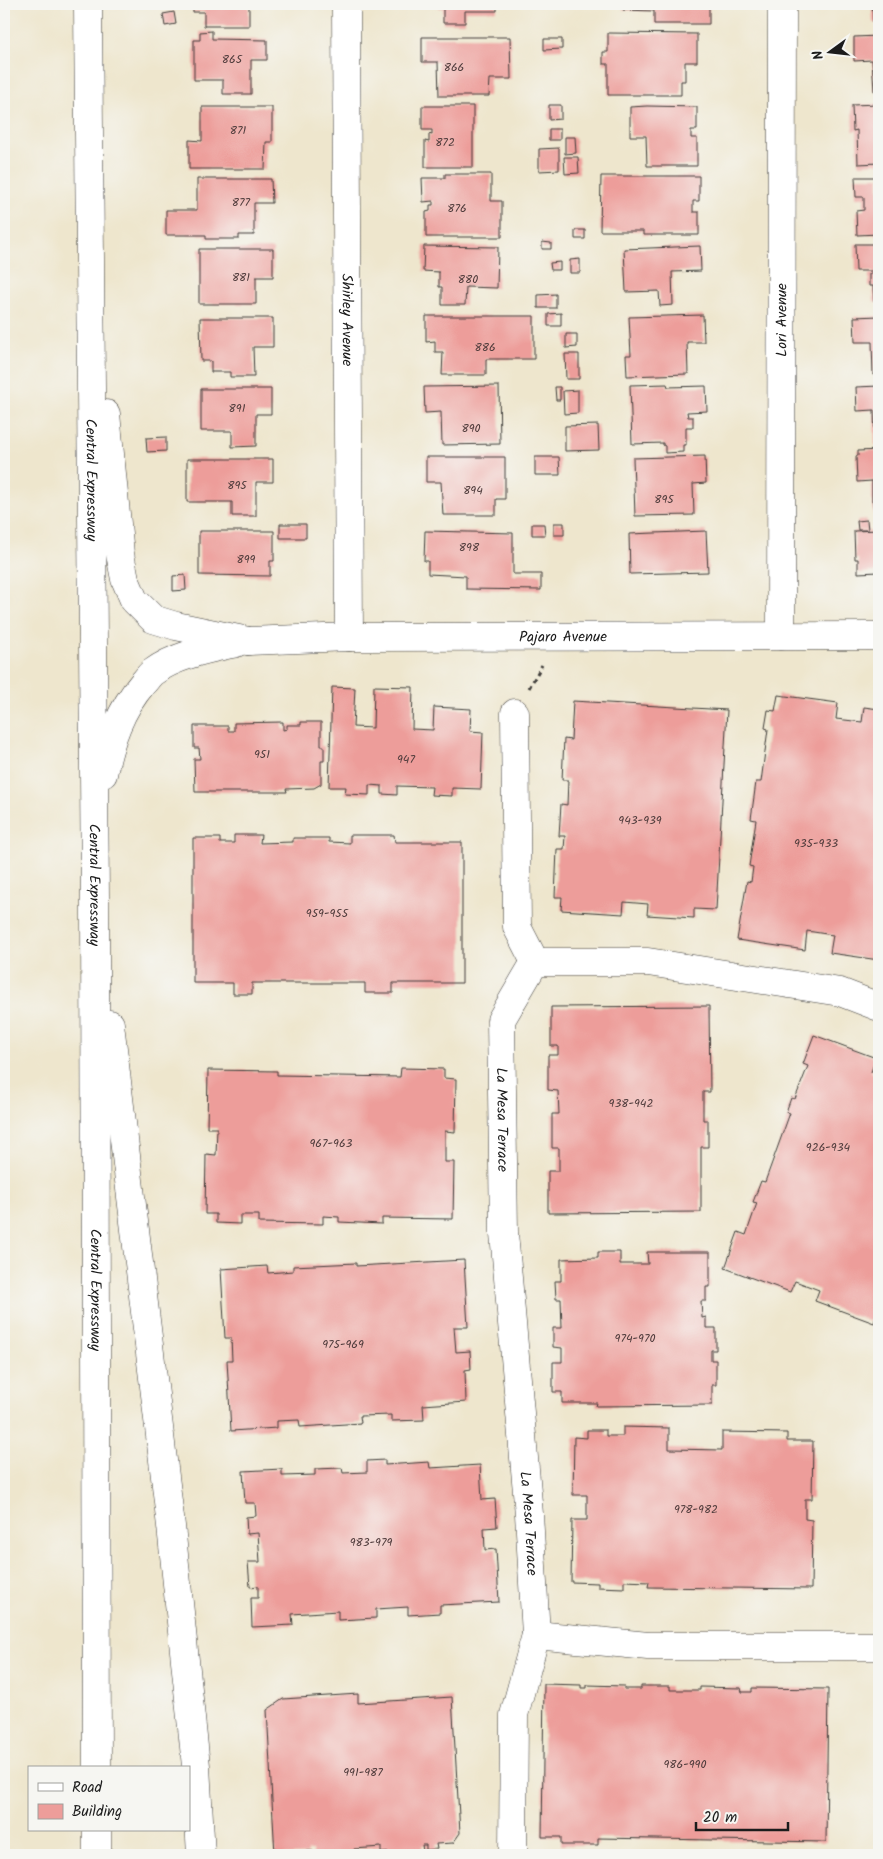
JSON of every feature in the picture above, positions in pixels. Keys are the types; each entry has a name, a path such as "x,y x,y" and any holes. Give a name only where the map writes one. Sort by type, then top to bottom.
{"main road":[{"name":"Central Expressway","path":"88,4 97,1766"},
{"name":"Shirley Avenue","path":"346,4 349,637"},
{"name":"Lori Avenue","path":"781,636 782,4"},
{"path":"90,234 120,554 125,579 134,600 153,619 176,626 248,641"},
{"name":"Pajaro Avenue","path":"248,641 349,637 879,636"},
{"path":"93,823 109,747 120,714 152,672 206,649 248,641"},
{"path":"515,713 517,927 535,962 648,962 840,992 879,1007"},
{"path":"94,899 170,1526 196,1766 201,1855"},
{"name":"La Mesa Terrace","path":"513,1855 514,1715 536,1635 529,1514 504,1233 501,1020 535,962"},
{"path":"536,1635 648,1646 879,1646"},
{"path":"96,1855 97,1832"}],"path":[{"path":"515,713 558,636"}],"building":[{"path":"193,4 249,4 249,26 204,26 204,12 193,12"},
{"path":"439,4 497,4 497,11 465,11 465,23 443,23 443,8 439,8"},
{"path":"623,4 709,4 709,24 654,24 654,11 623,10"},
{"path":"872,4 879,4 879,23 873,23"},
{"path":"174,12 176,24 165,26 163,14"},
{"path":"212,31 212,39 267,40 267,60 251,60 251,94 223,94 223,80 194,80 194,40 200,40 200,32"},
{"path":"608,33 697,34 697,62 685,62 685,81 681,81 681,95 608,95 608,64 603,64 603,52 608,52"},
{"path":"879,36 879,91 874,91 872,60 854,61 854,37"},
{"path":"422,37 510,37 511,79 490,79 489,96 439,96 438,62 422,62"},
{"path":"544,39 562,39 562,49 544,50"},
{"path":"879,104 879,163 858,164 857,130 853,131 852,105"},
{"path":"549,105 561,105 561,119 549,120"},
{"path":"422,106 473,106 473,167 425,167 425,141 429,142 429,134 432,135 432,130 422,130"},
{"path":"202,107 272,107 272,142 266,142 265,169 189,169 189,140 202,141"},
{"path":"630,107 697,107 697,130 691,130 691,138 697,138 697,166 647,166 646,136 630,136"},
{"path":"549,129 560,129 560,140 549,140"},
{"path":"565,137 575,137 576,153 565,154"},
{"path":"559,148 559,170 539,171 539,149"},
{"path":"564,157 578,157 579,173 565,174"},
{"path":"445,174 491,174 491,201 502,201 502,237 426,237 426,212 430,211 430,205 433,205 433,201 423,202 422,178 445,178"},
{"path":"601,176 699,176 699,201 693,201 693,212 699,212 699,235 643,235 643,231 600,231"},
{"path":"855,177 879,177 879,234 857,235 856,211 864,210 864,197 856,197"},
{"path":"197,179 271,179 272,203 254,203 254,235 239,235 239,239 206,239 206,235 166,235 166,210 197,210"},
{"path":"575,230 585,230 585,239 575,239"},
{"path":"542,242 551,243 551,249 542,249"},
{"path":"855,244 879,244 879,302 874,302 873,286 869,286 869,274 873,274 873,271 856,271"},
{"path":"424,246 498,247 497,288 466,287 465,305 442,305 442,287 439,287 439,272 423,271"},
{"path":"700,246 701,271 672,272 673,305 660,306 659,291 626,292 624,249"},
{"path":"199,249 273,249 273,277 256,277 256,304 199,304"},
{"path":"580,259 580,273 570,273 570,260"},
{"path":"560,262 560,270 551,270 550,263"},
{"path":"556,294 556,308 538,308 538,295"},
{"path":"561,313 561,326 548,326 548,314"},
{"path":"703,315 704,342 687,342 688,374 627,376 626,355 631,355 629,317"},
{"path":"426,316 534,316 534,359 486,359 486,375 442,375 443,352 435,352 435,341 426,342"},
{"path":"879,316 879,375 873,375 872,342 855,342 854,317"},
{"path":"200,318 273,318 273,347 253,347 254,377 230,377 230,372 211,372 211,361 201,361"},
{"path":"566,334 577,334 577,347 566,348"},
{"path":"565,354 579,354 579,379 566,379"},
{"path":"667,384 668,387 706,386 707,411 687,412 688,417 693,417 693,427 686,427 686,445 683,445 683,452 665,453 663,443 632,444 630,385"},
{"path":"499,386 500,444 442,445 441,412 425,413 424,387"},
{"path":"879,386 879,445 875,445 874,410 857,411 856,387"},
{"path":"555,387 560,387 560,400 556,400"},
{"path":"201,389 271,389 271,414 256,414 256,446 232,447 232,431 201,431"},
{"path":"578,390 578,413 564,414 563,391"},
{"path":"598,425 599,450 565,451 565,426"},
{"path":"166,437 166,451 147,452 146,438"},
{"path":"879,450 879,515 874,515 872,481 857,482 856,456 858,456 858,451"},
{"path":"705,456 706,483 693,484 694,515 635,516 633,458"},
{"path":"426,457 505,457 505,499 496,499 496,515 443,515 441,482 426,482"},
{"path":"535,457 559,457 560,475 535,475"},
{"path":"187,459 273,459 273,482 256,482 256,516 232,516 232,502 187,502"},
{"path":"867,520 868,530 858,530 857,521"},
{"path":"554,523 564,523 564,535 554,535"},
{"path":"280,524 306,524 306,538 280,538"},
{"path":"532,524 544,524 545,535 532,535"},
{"path":"879,530 879,572 858,573 858,559 855,559 854,531"},
{"path":"199,531 274,531 274,561 270,561 270,576 199,575"},
{"path":"425,531 513,533 513,574 541,574 541,590 466,589 466,576 428,574 428,561 424,561"},
{"path":"706,531 708,572 630,574 629,534"},
{"path":"185,575 186,590 173,591 173,576"},
{"path":"374,686 413,687 412,729 433,730 434,707 471,709 470,731 483,732 481,789 452,788 452,796 431,795 432,787 397,786 397,795 382,794 382,786 369,785 369,795 345,794 346,787 329,787 332,687 355,688 353,727 373,728"},
{"path":"778,695 838,703 836,719 862,722 864,707 879,709 879,960 830,953 833,935 807,931 805,950 737,940 747,881 751,882 753,867 749,866 756,820 751,819 756,782 761,782 768,729 765,728 768,710 775,711"},
{"path":"573,701 727,710 716,910 694,909 694,918 647,915 648,904 624,902 623,914 561,910 562,897 555,897 557,849 564,849 565,836 559,836 561,804 567,805 568,780 562,780 564,739 571,740"},
{"path":"283,722 283,730 287,729 287,725 301,725 301,722 321,722 321,746 324,746 324,761 321,761 321,784 314,788 286,789 287,792 195,792 194,759 200,759 199,748 194,748 194,726 228,726 228,731 234,731 234,723"},
{"path":"234,835 261,835 260,843 293,842 293,838 329,838 329,842 350,843 350,835 394,835 395,842 462,842 462,983 393,983 393,993 365,993 365,983 252,983 252,994 233,994 233,983 193,983 193,838 220,838 220,843 234,843"},
{"path":"709,1006 710,1092 703,1092 703,1120 708,1120 708,1147 701,1147 701,1212 548,1213 548,1171 559,1171 559,1148 552,1148 552,1114 559,1114 558,1091 548,1090 548,1055 558,1055 558,1046 551,1046 551,1007"},
{"path":"814,1035 876,1058 871,1072 879,1075 879,1308 874,1323 815,1301 819,1290 795,1281 790,1292 725,1268 738,1232 746,1235 757,1203 753,1202 761,1181 765,1182 790,1113 786,1112 791,1098 795,1099 808,1066 803,1064"},
{"path":"401,1068 444,1069 444,1078 456,1079 455,1132 445,1131 445,1162 454,1162 453,1219 382,1218 382,1224 339,1222 339,1217 323,1216 323,1224 259,1223 259,1215 240,1215 240,1224 216,1223 216,1214 205,1214 206,1154 216,1155 217,1128 207,1128 208,1070 277,1071 277,1075 400,1077"},
{"path":"598,1252 620,1252 620,1264 648,1264 647,1252 710,1252 710,1287 706,1287 706,1301 701,1301 702,1318 706,1317 706,1328 716,1328 716,1350 711,1350 711,1360 716,1360 716,1385 712,1385 712,1405 596,1406 597,1403 562,1403 562,1392 553,1392 553,1362 562,1362 562,1348 553,1347 553,1328 562,1328 561,1299 556,1299 555,1281 561,1281 561,1259 598,1258"},
{"path":"464,1260 468,1327 454,1327 456,1352 470,1351 471,1369 465,1370 466,1402 423,1405 424,1420 391,1421 391,1415 360,1416 361,1423 300,1427 299,1420 277,1421 277,1428 231,1431 227,1360 232,1360 231,1338 225,1338 221,1269 267,1266 268,1273 293,1271 293,1266 356,1263 356,1266"},
{"path":"623,1427 669,1428 669,1449 722,1450 722,1432 787,1433 787,1441 813,1441 812,1499 805,1499 805,1519 812,1520 811,1589 648,1587 649,1582 624,1581 624,1588 598,1587 598,1583 571,1582 572,1520 587,1520 587,1495 573,1495 574,1437 587,1438 587,1430 606,1430 606,1436 623,1436"},
{"path":"385,1460 385,1465 429,1462 430,1468 480,1465 482,1500 495,1499 497,1527 484,1528 485,1550 496,1549 499,1602 440,1605 440,1613 408,1615 408,1607 376,1609 376,1618 338,1620 338,1611 292,1614 293,1625 252,1627 251,1598 258,1598 258,1586 250,1587 248,1562 260,1562 258,1533 247,1534 246,1517 256,1516 255,1503 245,1503 243,1471 282,1469 282,1476 315,1475 315,1469 342,1468 343,1473 367,1472 367,1461"},
{"path":"544,1684 581,1685 581,1688 587,1688 587,1685 624,1686 624,1689 641,1689 641,1686 670,1686 670,1690 700,1690 700,1687 741,1688 742,1692 752,1692 752,1688 828,1689 826,1842 598,1838 598,1845 561,1845 561,1837 542,1837"},
{"path":"358,1694 358,1703 452,1697 460,1833 453,1843 436,1844 437,1849 426,1850 426,1845 422,1845 423,1851 381,1853 381,1847 354,1849 355,1855 313,1855 313,1851 307,1851 307,1855 275,1855 267,1710 283,1699"}]}
